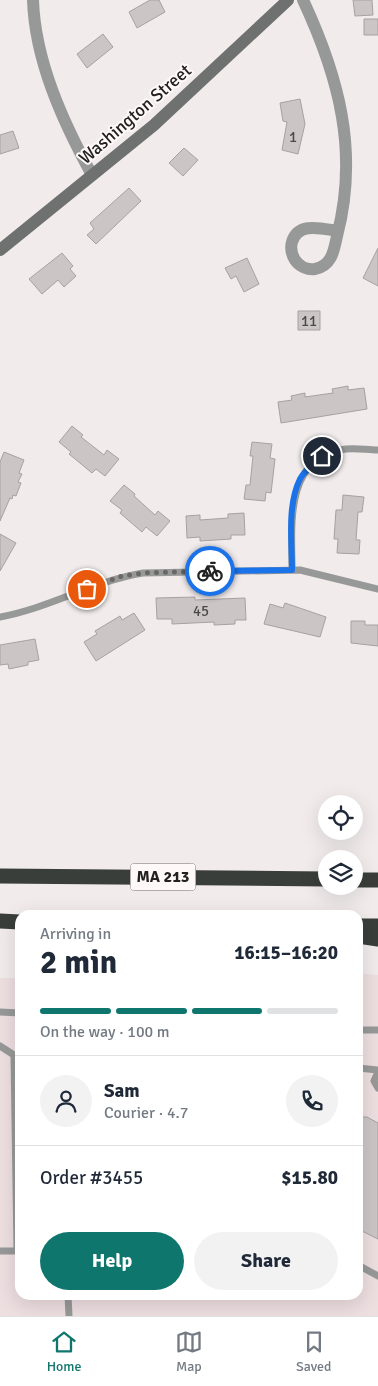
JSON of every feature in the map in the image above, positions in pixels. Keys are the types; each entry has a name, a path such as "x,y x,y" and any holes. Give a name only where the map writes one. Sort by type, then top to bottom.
{"highway":[{"name":"MA 213","path":"0,876 318,879"},
{"path":"363,880 378,880"},
{"path":"0,921 15,922"},
{"path":"363,926 378,926"},
{"path":"363,937 378,939"}],"street":[{"path":"32,0 41,50 62,116 92,175"},
{"name":"Washington Street","path":"0,250 154,125 288,0"},
{"path":"303,0 326,53 338,91 345,132 347,174 338,232"}],"lane":[{"path":"292,570 292,513 300,478 322,456 339,450 357,448 378,450"},
{"path":"0,617 55,602 70,594 129,575 292,570 318,572 350,583 378,589"},
{"path":"0,1012 15,1013"},
{"path":"363,1030 378,1030"},
{"path":"0,1046 14,1056 15,1095"},
{"path":"363,1069 378,1071 374,1081 378,1088"},
{"path":"0,1251 15,1251"},
{"path":"363,1268 378,1276"},
{"path":"68,1300 69,1316"}],"shaded area":[{"path":"363,974 378,975 378,1316 0,1316 0,978 15,978 15,1300 363,1300"}],"building":[{"path":"150,0 159,0 165,12 137,28 129,12"},
{"path":"353,0 372,0 373,15 355,16"},
{"path":"364,19 378,19 378,35 364,35"},
{"path":"103,34 113,47 87,68 77,54"},
{"path":"300,99 305,124 298,154 282,150 287,122 283,121 280,103"},
{"path":"13,131 19,148 0,154 0,135"},
{"path":"184,148 198,160 183,176 169,163"},
{"path":"129,188 141,201 96,244 87,235 94,229 90,223"},
{"path":"378,248 378,286 363,278"},
{"path":"62,253 73,266 70,269 76,276 64,287 58,280 42,294 29,279"},
{"path":"247,258 259,284 244,292 236,276 231,279 225,268"},
{"path":"298,311 320,311 320,330 298,330"},
{"path":"348,386 348,390 364,388 367,409 281,423 278,402 292,400 291,396 305,393 305,397 333,393 332,389"},
{"path":"72,426 83,435 81,437 104,455 107,450 119,459 105,476 96,469 92,473 69,454 71,452 59,442"},
{"path":"252,442 272,444 270,458 275,459 271,493 266,492 265,501 244,499 246,485 250,485 253,456 250,456"},
{"path":"4,452 24,460 19,473 22,474 18,482 21,483 16,496 13,495 12,499 10,498 0,521 0,462"},
{"path":"124,485 155,515 158,511 170,521 157,536 146,527 142,532 120,513 122,510 110,501"},
{"path":"343,495 364,497 362,512 358,512 356,540 360,540 359,554 337,553 338,539 334,539 336,510 342,510"},
{"path":"244,513 245,535 231,535 231,539 200,541 200,537 187,538 186,516 200,515 200,520 228,518 228,514"},
{"path":"0,534 16,543 0,571"},
{"path":"195,597 195,600 245,598 246,620 235,620 235,624 214,625 214,622 172,624 172,619 157,619 156,598"},
{"path":"285,603 326,617 320,637 264,624 270,604 283,608"},
{"path":"134,613 145,630 96,661 84,642 97,634 95,631 120,616 122,620"},
{"path":"351,621 365,621 365,625 378,625 378,646 351,643"},
{"path":"35,639 39,660 28,662 28,665 9,669 8,664 0,665 0,645"},
{"path":"363,1117 378,1123 378,1239 363,1232"}],"way so far":[{"path":"87,589 122,576 143,573 210,571"}],"route":[{"path":"210,571 292,570 292,513 295,495 300,478 322,456"}]}
